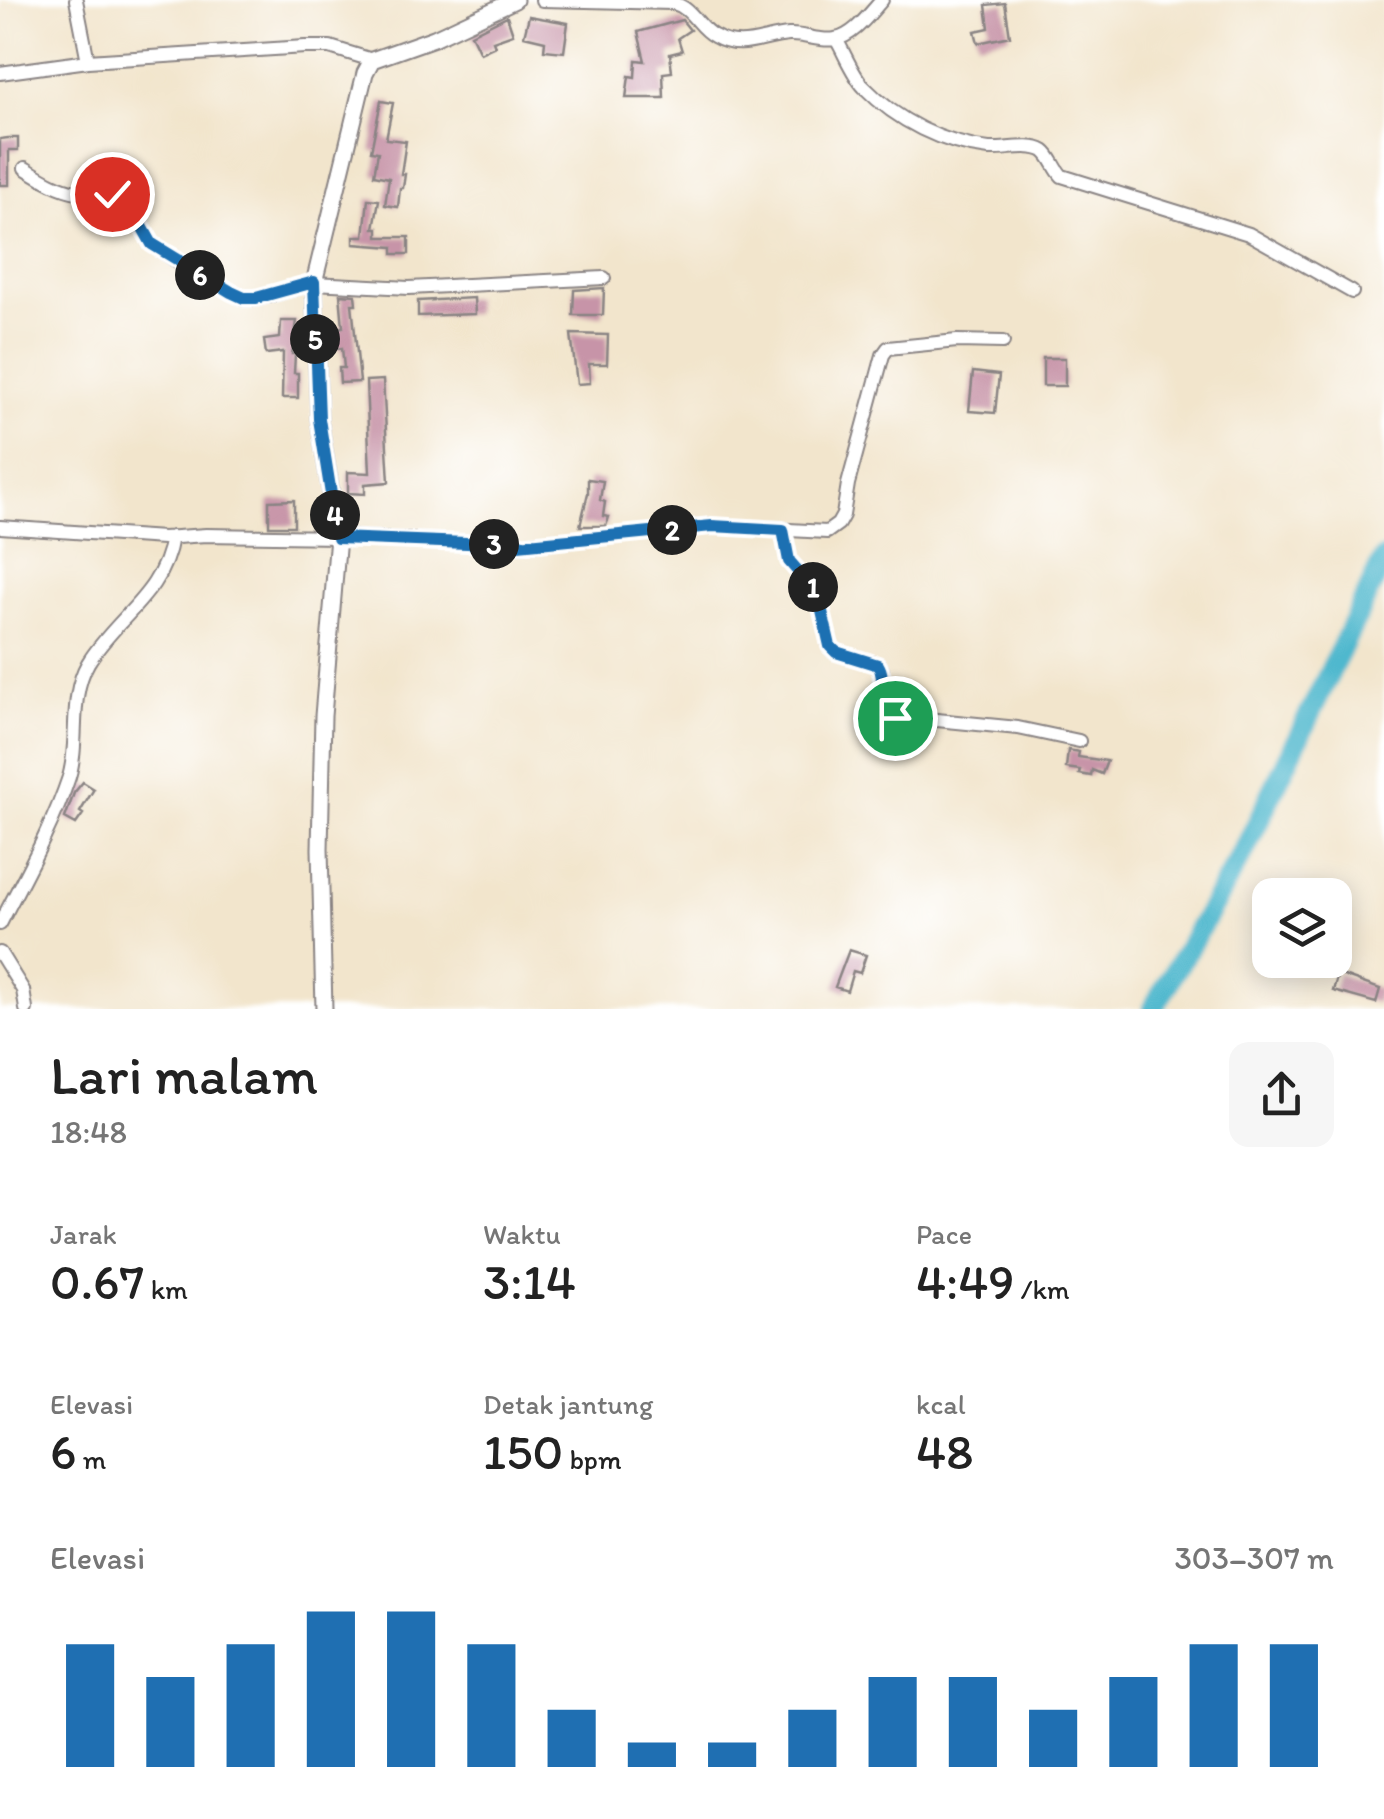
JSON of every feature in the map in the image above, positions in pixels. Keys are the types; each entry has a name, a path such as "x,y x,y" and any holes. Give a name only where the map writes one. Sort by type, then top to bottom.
{"street":[{"path":"76,0 88,60"},
{"path":"0,73 88,60 305,47 330,47 372,60 434,38 515,0"},
{"path":"542,0 673,3 685,6 712,36 752,44 789,34 836,40 854,30 882,0"},
{"path":"836,40 862,85 900,117 926,131 985,148 1034,148 1050,157 1062,176 1249,234 1352,292"},
{"path":"324,1009 320,868 323,716 338,538 319,419 314,282 365,73 372,60"},
{"path":"25,168 50,184 76,192 119,194 126,198 152,244 244,298 314,282 409,288 604,278"},
{"path":"0,526 172,537 518,545 712,526 827,532 838,524 860,434 888,348 957,341 1004,342"},
{"path":"783,530 789,561 818,594 830,646 882,670 879,694 886,715 1018,728 1079,740"},
{"path":"0,924 70,774 76,705 84,669 164,571 172,537"},
{"path":"0,953 23,990 26,1009"}],"building":[{"path":"1005,3 1010,36 978,43 975,31 989,28 986,5"},
{"path":"507,16 513,34 493,41 495,46 480,53 471,34"},
{"path":"529,16 568,23 564,52 544,50 545,41 524,36"},
{"path":"682,20 690,30 678,38 682,51 670,54 672,72 663,73 664,98 626,98 629,76 635,77 636,60 645,61 638,32"},
{"path":"381,101 393,103 386,139 406,141 398,207 385,205 389,178 374,175 378,152 371,151"},
{"path":"18,138 18,150 9,150 9,185 0,185 0,139"},
{"path":"368,199 379,200 374,228 378,228 378,237 409,237 409,254 393,254 393,247 354,244 354,236 364,236"},
{"path":"604,288 603,315 573,315 574,290"},
{"path":"340,294 355,295 356,304 352,304 360,382 340,383 339,368 344,368 342,348 328,350 327,330 343,327"},
{"path":"474,298 475,314 418,316 418,301"},
{"path":"281,321 297,321 292,354 294,373 298,373 298,398 282,398 283,352 266,354 264,340 280,338"},
{"path":"571,334 608,335 607,364 589,364 590,383 577,384"},
{"path":"1043,358 1065,358 1065,386 1043,386"},
{"path":"973,372 999,375 995,413 969,411"},
{"path":"383,380 389,482 365,484 365,494 348,493 348,472 370,473 366,381"},
{"path":"588,479 603,481 600,500 605,502 603,516 609,517 606,526 580,526"},
{"path":"294,500 294,526 269,526 269,501"},
{"path":"1068,750 1079,752 1078,757 1107,761 1102,774 1092,770 1091,776 1079,774 1080,770 1066,768"},
{"path":"83,782 94,789 76,824 65,818 74,793"},
{"path":"849,950 866,955 860,973 853,971 847,991 835,987"},
{"path":"1337,978 1349,978 1380,989 1376,1003 1333,991"}],"waterway":[{"path":"1153,1009 1245,849 1384,559"}],"route":[{"path":"112,194 126,198 152,244 244,298 314,282 319,419 338,538 518,545 712,526 783,530 789,561 818,594 830,646 836,652 878,665 883,674 881,707 886,715 895,718"}]}
